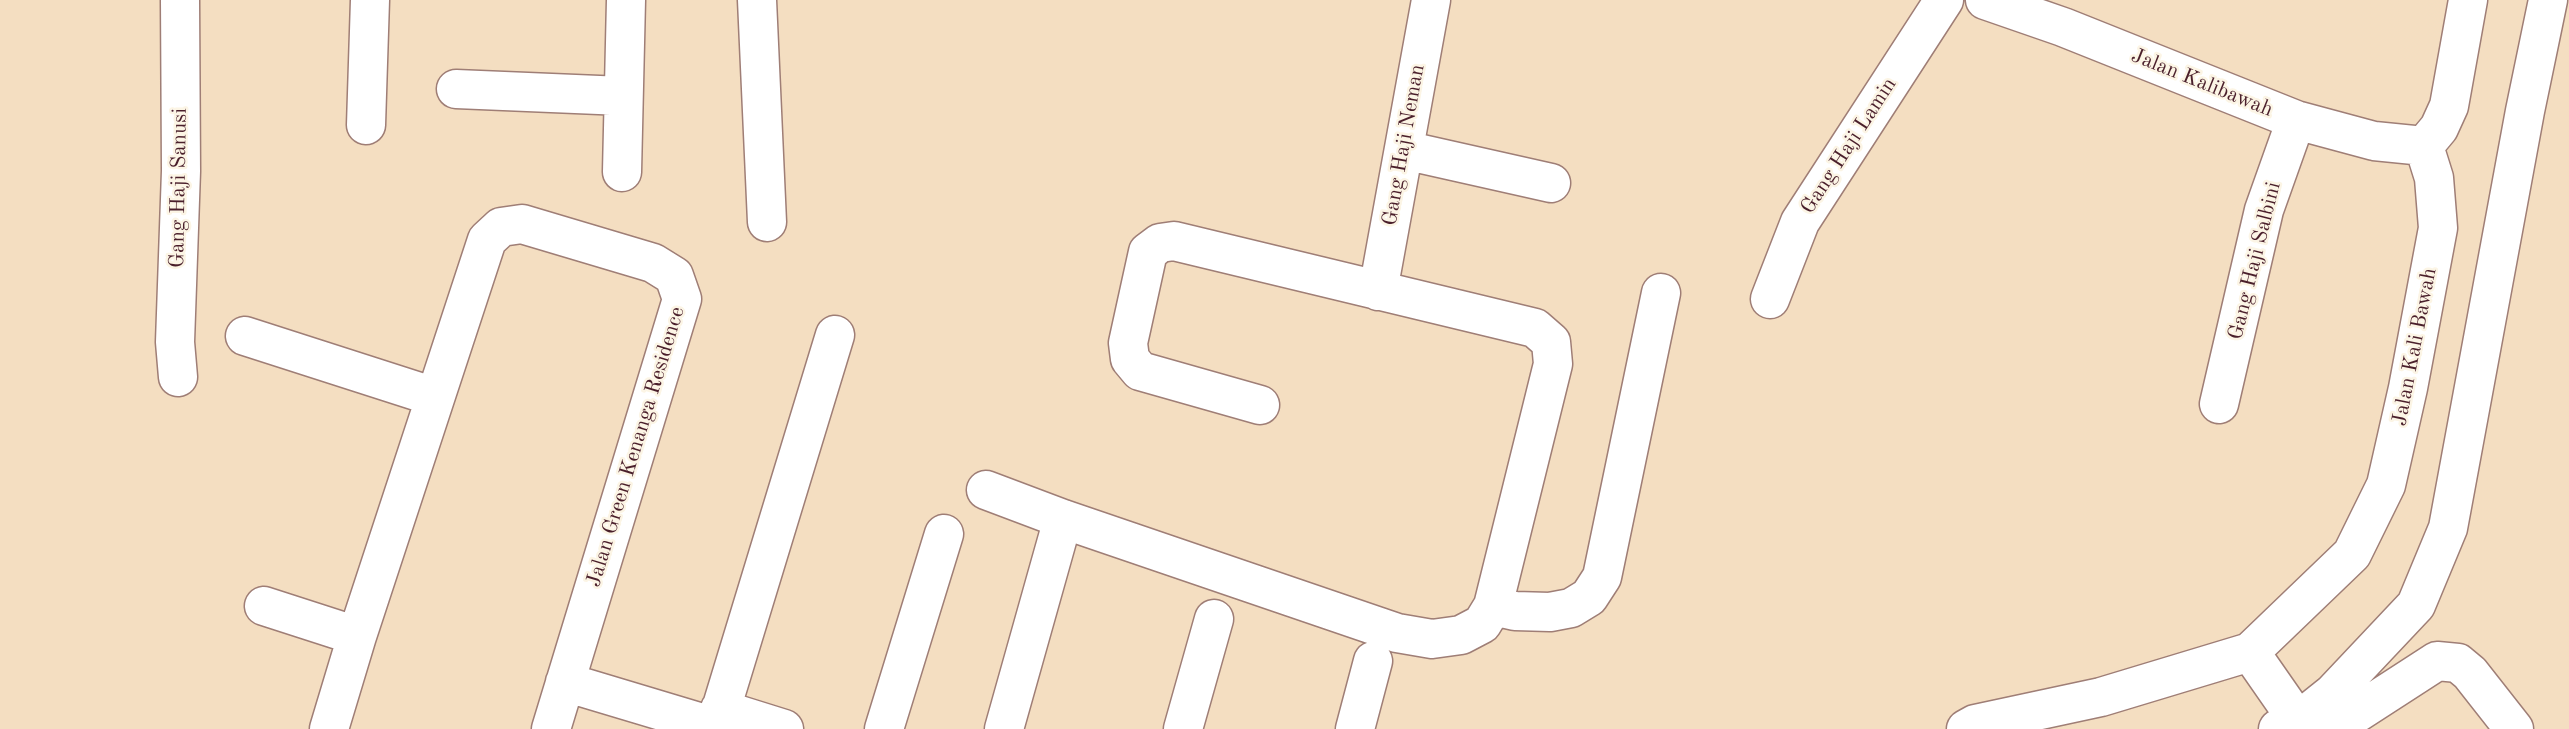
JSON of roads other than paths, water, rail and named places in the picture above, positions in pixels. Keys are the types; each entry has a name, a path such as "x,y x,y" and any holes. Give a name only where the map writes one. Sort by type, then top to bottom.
{"street":[{"name":"Gang Haji Sanusi","path":"178,377 175,342 181,171 180,0"},
{"path":"366,125 370,0"},
{"path":"622,172 626,0"},
{"path":"757,0 767,222"},
{"name":"Gang Haji Neman","path":"1378,291 1430,0"},
{"name":"Gang Haji Lamin","path":"1770,299 1800,222 1944,0"},
{"name":"Jalan Kalibawah","path":"1985,0 2063,27 2296,120 2374,141 2424,146"},
{"path":"2424,146 2439,128 2449,106 2468,0"},
{"path":"2300,723 2333,693 2416,605 2448,528 2548,0"},
{"path":"456,89 623,96"},
{"name":"Gang Haji Salbini","path":"2219,404 2264,210 2296,120"},
{"name":"Jalan Kali Bawah","path":"2257,664 2352,554 2386,485 2408,388 2438,228 2434,178 2424,146"},
{"path":"1404,150 1551,183"},
{"name":"Jalan Green Kenanga Residence","path":"329,729 486,240 501,227 522,224 653,263 674,276 682,299 551,729"},
{"path":"986,490 1397,633 1432,639 1461,635 1482,624 1493,606 1553,364 1550,342 1535,328 1174,241 1160,243 1149,252 1128,343 1130,359 1140,370 1260,405"},
{"path":"1493,606 1515,611 1550,612 1571,608 1589,597 1602,577 1661,293"},
{"path":"717,722 835,335"},
{"path":"245,336 435,397"},
{"path":"1004,729 1063,519"},
{"path":"884,729 944,534"},
{"path":"264,606 357,636"},
{"path":"1183,729 1214,619"},
{"path":"1355,729 1373,661"},
{"path":"2300,723 2437,661 2458,663 2470,673 2514,729"},
{"path":"1966,729 1975,724 2257,664 2300,723"},
{"path":"565,682 717,722 784,729"}]}
